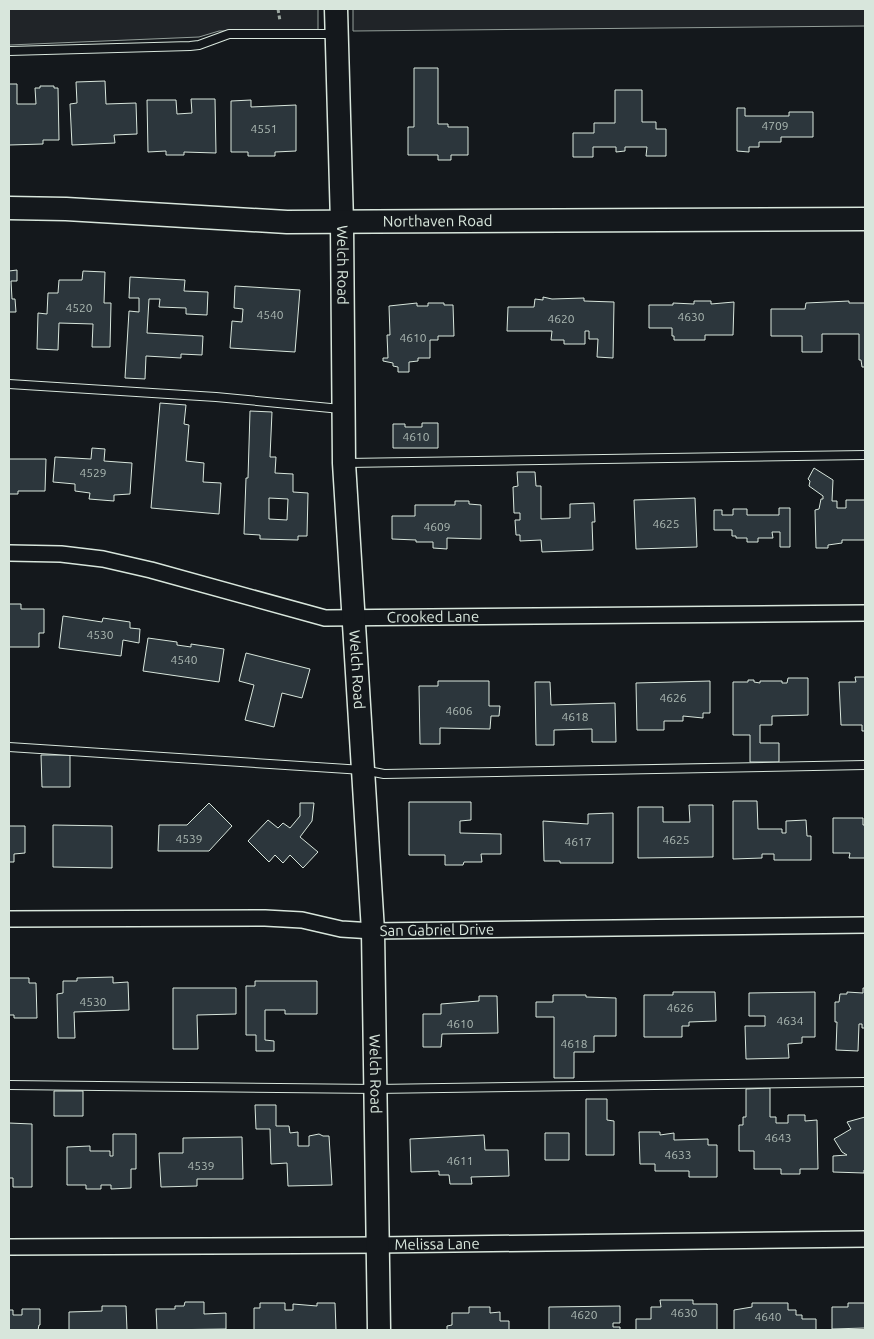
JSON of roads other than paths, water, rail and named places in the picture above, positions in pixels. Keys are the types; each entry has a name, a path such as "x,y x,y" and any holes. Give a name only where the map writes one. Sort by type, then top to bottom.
{"street":[{"name":"Welch Road","path":"336,9 342,223 344,463 374,932 379,1330"},
{"name":"Northaven Road","path":"9,208 76,209 287,222 342,223 865,219"},
{"name":"Crooked Lane","path":"9,553 62,554 102,558 325,618 865,613"},
{"name":"San Gabriel Drive","path":"9,919 265,918 302,920 341,929 374,932 865,925"},
{"name":"Melissa Lane","path":"9,1247 865,1239"}],"lane":[{"path":"9,51 190,46 199,45 229,34 336,34"},
{"path":"9,384 216,397 343,409"},
{"path":"344,463 865,455"},
{"path":"9,747 363,770 384,774 865,766"},
{"path":"9,1085 376,1089 865,1082"}]}
